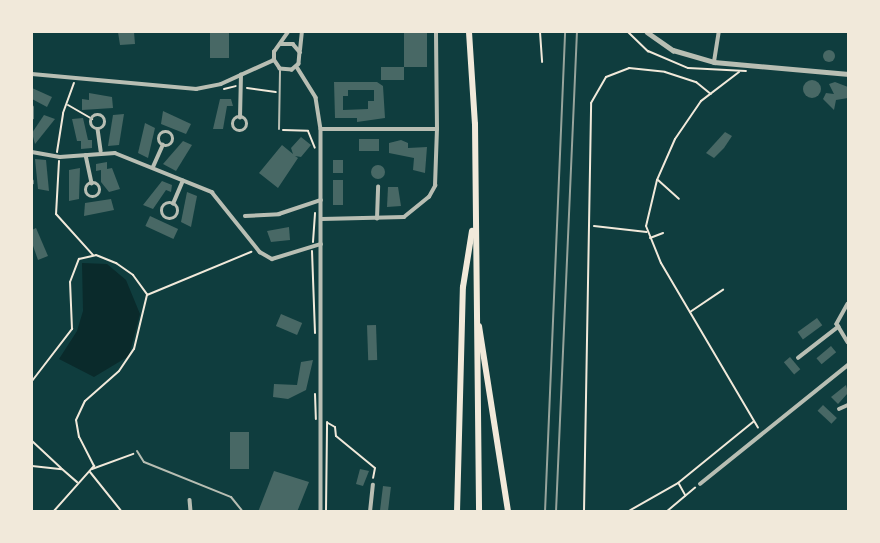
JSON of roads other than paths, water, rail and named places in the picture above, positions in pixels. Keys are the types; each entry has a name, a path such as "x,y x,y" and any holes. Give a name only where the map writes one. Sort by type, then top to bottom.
{"main road":[{"path":"469,32 475,212 479,512"},
{"path":"457,512 463,287 475,212"},
{"path":"476,304 508,512"}],"street":[{"path":"32,74 196,89 241,75 274,60 288,32"},
{"path":"302,32 297,67 316,98 321,129 321,512"},
{"path":"321,219 404,217 429,197 435,186 436,32"},
{"path":"647,32 673,50 714,62 849,74"},
{"path":"714,62 719,32"},
{"path":"281,44 292,44 300,52"},
{"path":"274,60 280,69 297,67"},
{"path":"240,118 241,75"},
{"path":"32,107 32,118"},
{"path":"98,129 105,119 100,115 92,119 98,129 101,151"},
{"path":"321,129 437,129"},
{"path":"153,167 163,145 173,141 168,132 159,137 163,145"},
{"path":"32,152 58,156 86,155 101,151 153,167 212,192 257,249 272,259 321,244"},
{"path":"86,155 92,183"},
{"path":"173,204 178,212 169,219 163,209 173,204 184,180"},
{"path":"377,187 377,219"},
{"path":"245,216 279,214 321,200"},
{"path":"798,358 838,327 847,306"},
{"path":"838,327 849,342"},
{"path":"700,484 761,432 849,365"},
{"path":"839,409 849,405"},
{"path":"370,512 373,485"},
{"path":"190,500 191,512"}],"lane":[{"path":"279,130 280,69"},
{"path":"841,305 847,306"},
{"path":"836,312 842,315"},
{"path":"137,451 144,462 231,496 243,512"}],"water":[{"path":"82,263 107,264 126,280 140,314 129,356 94,377 59,359 77,331 83,311"}],"railway":[{"path":"545,512 565,32"},
{"path":"556,512 577,32"}]}
